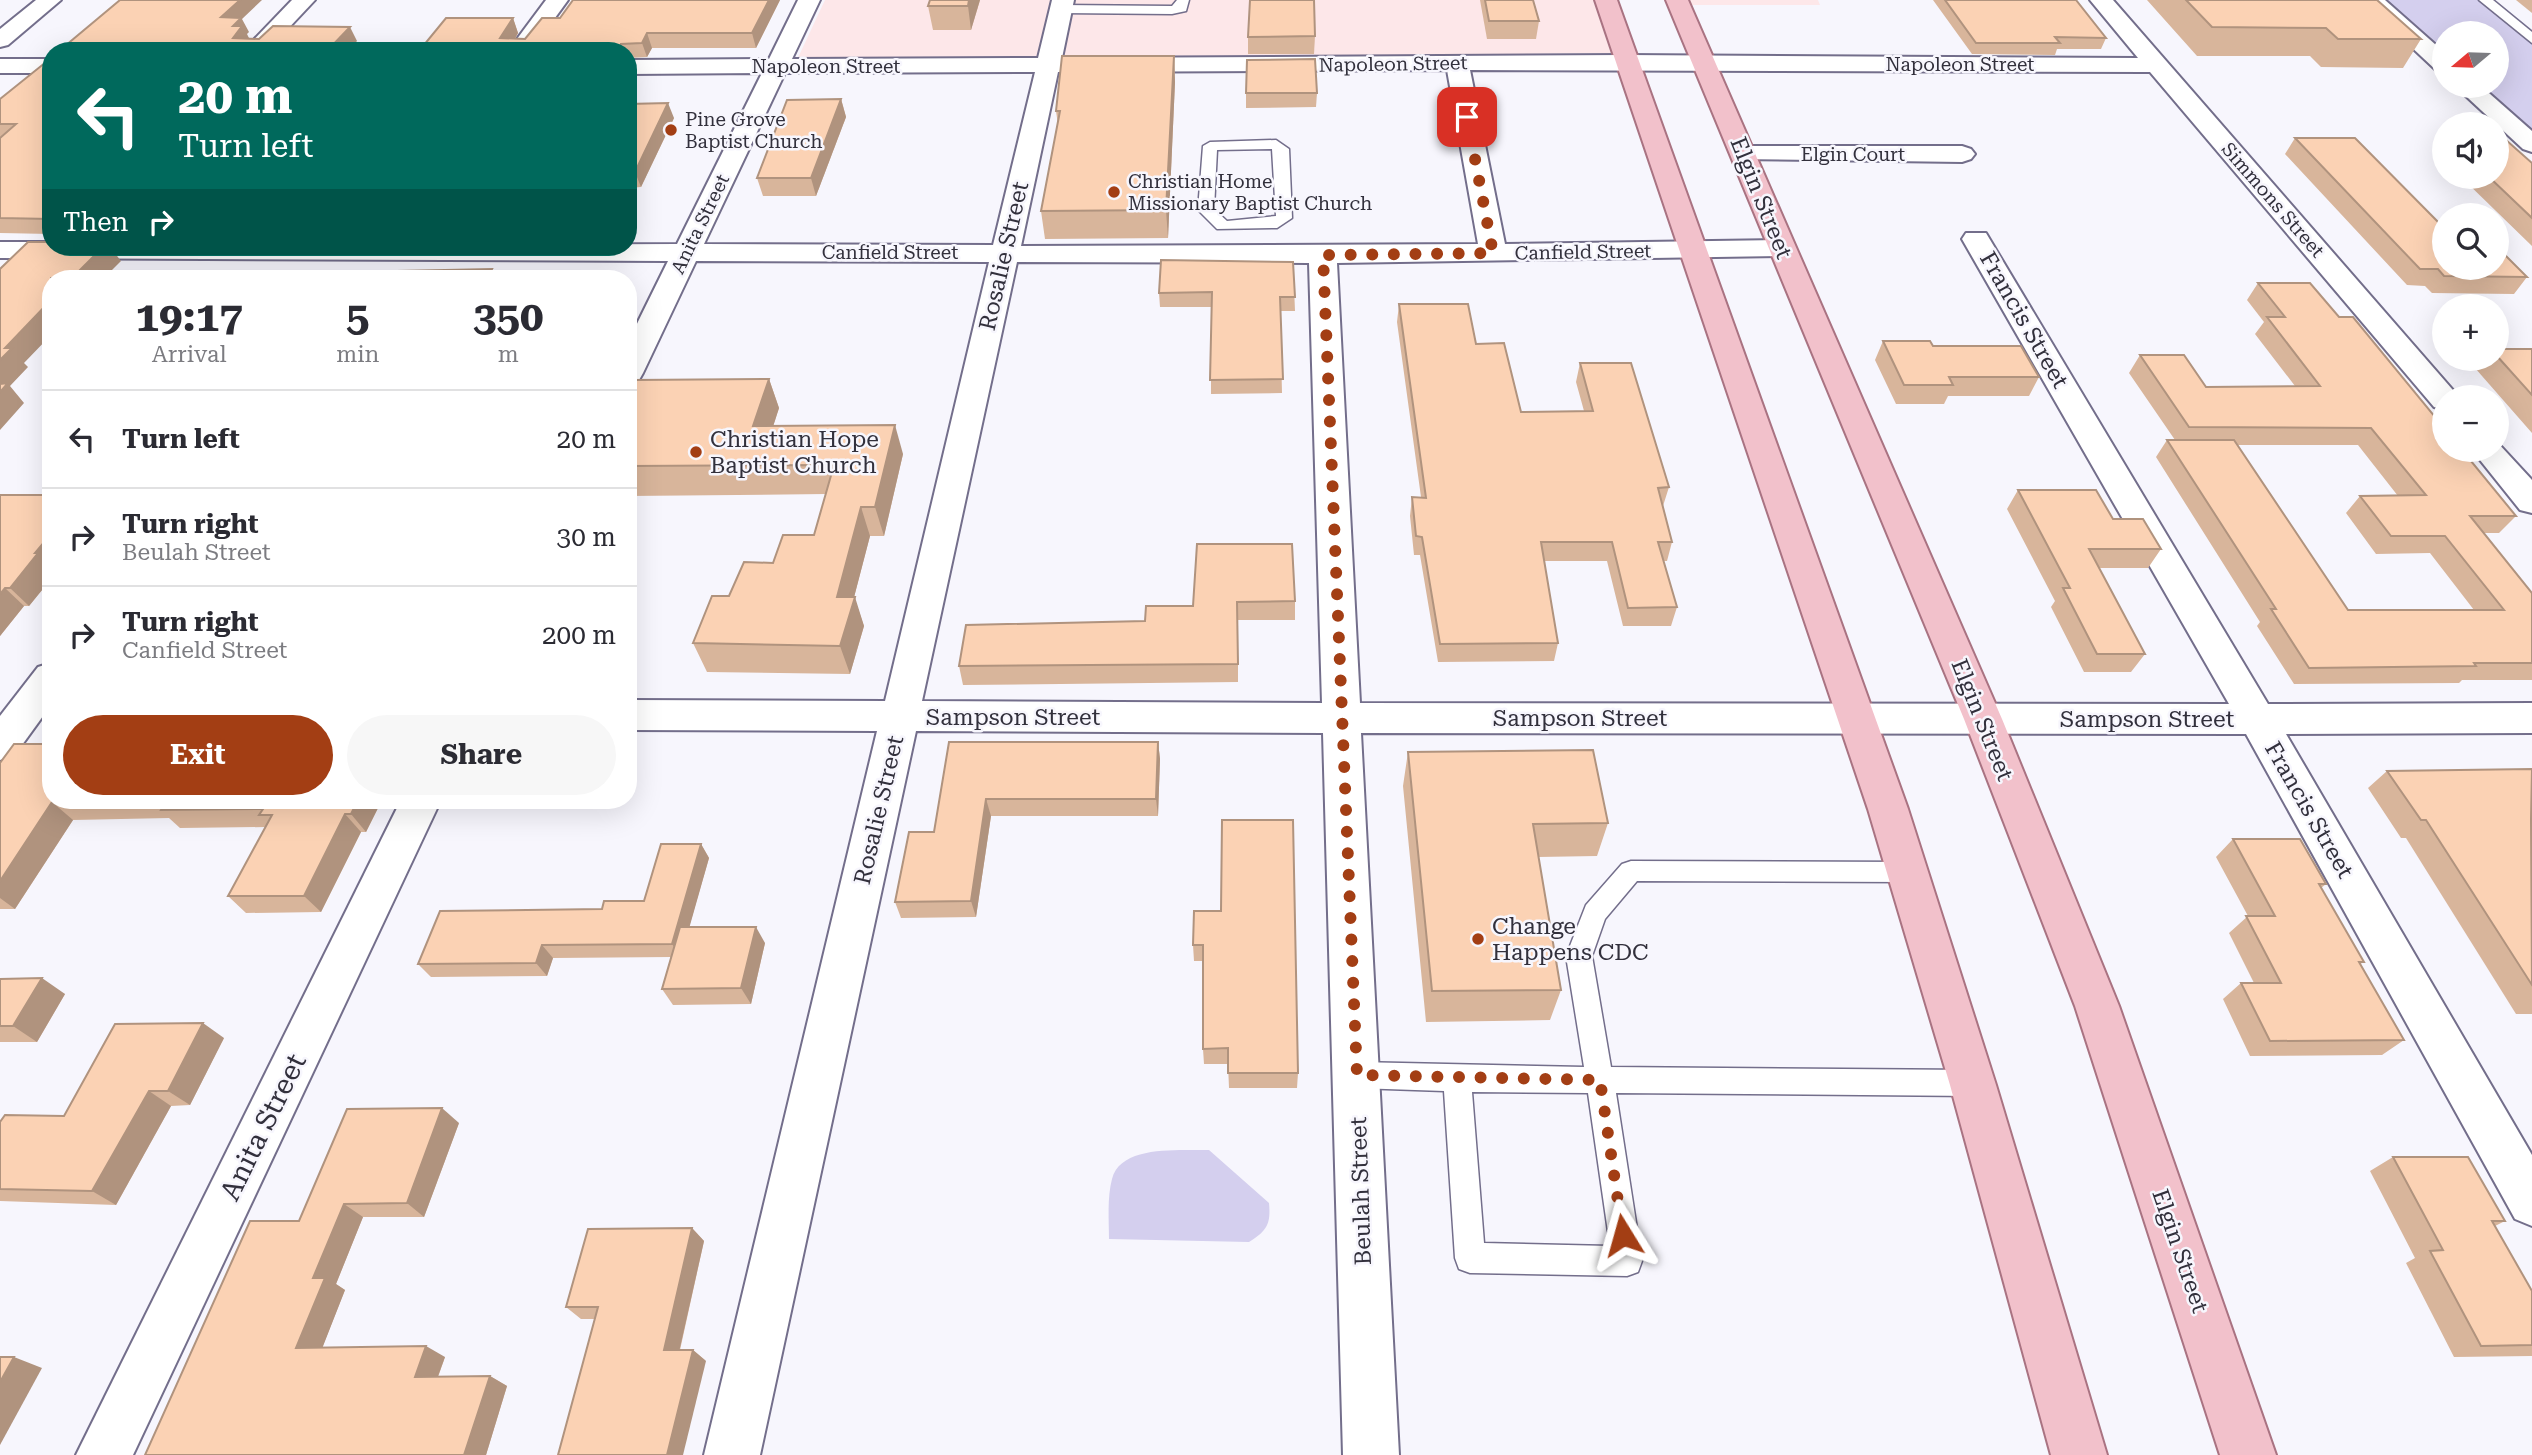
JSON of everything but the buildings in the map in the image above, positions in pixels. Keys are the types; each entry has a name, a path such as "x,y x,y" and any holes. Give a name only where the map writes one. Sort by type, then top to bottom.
{"main road":[{"path":"1606,0 1858,720 1908,872 1974,1083 2079,1455"},
{"name":"Elgin Street","path":"1677,0 1983,719 2097,1006 2248,1455"}],"street":[{"path":"0,40 50,0"},
{"path":"263,42 304,0"},
{"path":"526,42 557,0"},
{"name":"Anita Street","path":"637,354 809,0"},
{"name":"Simmons Street","path":"2101,0 2432,385"},
{"path":"2372,0 2432,54"},
{"name":"Rosalie Street","path":"732,1455 1062,5"},
{"name":"Napoleon Street","path":"637,67 1047,67 1626,62 2158,65"},
{"path":"1457,63 1493,253"},
{"path":"0,66 42,66"},
{"path":"2480,98 2532,144"},
{"name":"Elgin Court","path":"1744,154 1962,154"},
{"name":"Francis Street","path":"1976,239 2257,718 2532,1202"},
{"name":"Canfield Street","path":"637,250 1323,255 1781,248"},
{"name":"Canfield Street","path":"3,254 42,249"},
{"name":"Beulah Street","path":"1323,255 1371,1455"},
{"path":"2498,462 2532,502"},
{"path":"0,745 42,689"},
{"name":"Sampson Street","path":"637,715 1858,720 2532,718"},
{"name":"Anita Street","path":"104,1455 417,809"}],"lane":[{"path":"1062,5 1172,10 1181,8 1183,0"},
{"path":"2485,0 2532,39"},
{"path":"1210,146 1281,146 1284,218 1277,223 1223,226 1206,211 1210,146"},
{"path":"1219,254 1223,226"},
{"path":"1457,1079 1470,1258 1627,1261 1579,956 1595,913 1631,871 1908,872"},
{"path":"1357,1075 1457,1079 1974,1083"}],"shaded area":[{"path":"825,0 1593,0 1611,53 796,62"},
{"path":"1688,0 1818,0 1820,5 1690,5"},
{"path":"2383,0 2495,0 2532,30 2532,134 2492,98 2510,98 2510,21 2432,21 2432,43"},
{"path":"1209,1150 1269,1203 1268,1222 1260,1234 1249,1242 1109,1239 1109,1194 1118,1168 1127,1160 1153,1152"}],"place":[{"name":"Pine Grove Baptist Church","path":"671,130"},
{"name":"Christian Home Missionary Baptist Church","path":"1114,192"},
{"name":"Christian Hope Baptist Church","path":"696,452"},
{"name":"Change Happens CDC","path":"1478,939"}],"route":[{"path":"1467,117 1493,253 1323,255 1357,1075 1600,1080 1623,1235"}]}
